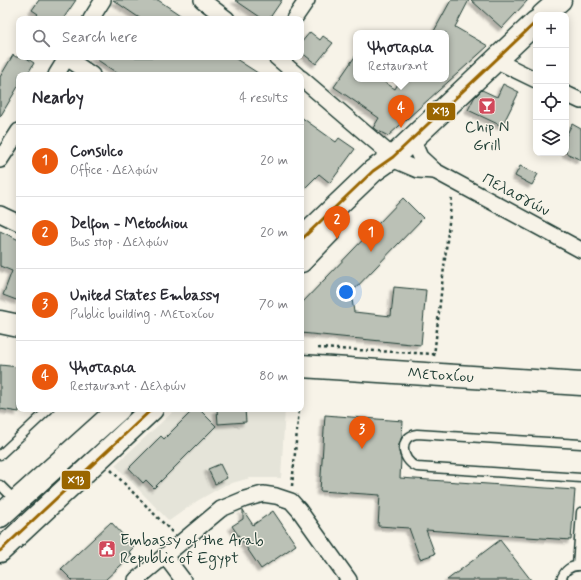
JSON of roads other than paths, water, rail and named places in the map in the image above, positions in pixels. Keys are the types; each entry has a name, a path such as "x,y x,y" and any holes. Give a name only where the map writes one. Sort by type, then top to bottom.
{"main road":[{"path":"547,12 560,0"},
{"path":"304,237 373,171 393,157 533,25"},
{"path":"304,258 380,180 393,157"},
{"path":"0,322 16,325"},
{"name":"Μετοχίου","path":"304,366 581,384"},
{"path":"0,551 149,412"},
{"path":"0,516 112,413"}],"street":[{"path":"93,16 103,0"},
{"path":"202,0 223,16"},
{"path":"296,16 307,0"},
{"path":"58,72 65,60"},
{"path":"71,60 88,72"},
{"path":"280,60 294,72"},
{"path":"495,60 533,79"},
{"name":"Πελασγών","path":"304,81 399,162 418,170 435,171"},
{"path":"569,95 581,101"},
{"path":"0,160 16,136"},
{"name":"Πελασγών","path":"412,139 420,157 435,171 581,250"},
{"path":"0,214 16,222"},
{"path":"136,580 221,509 245,498 263,494 291,501 304,516 349,580"},
{"path":"165,556 183,580"}],"lane":[{"path":"0,455 46,412"},
{"path":"581,444 417,434 412,435 407,440 404,454 407,462 417,467 581,478"},
{"path":"0,485 16,501"},
{"path":"561,580 568,569 579,566 581,512"}],"place":[{"name":"Chip N Grill","path":"487,106"},
{"name":"Ψησταρια","path":"401,128"},
{"name":"Delfon - Metochiou","path":"337,239"},
{"name":"Consulco","path":"371,252"},
{"name":"United States Embassy","path":"362,449"},
{"name":"Embassy of the Arab Republic of Egypt","path":"107,549"}]}
